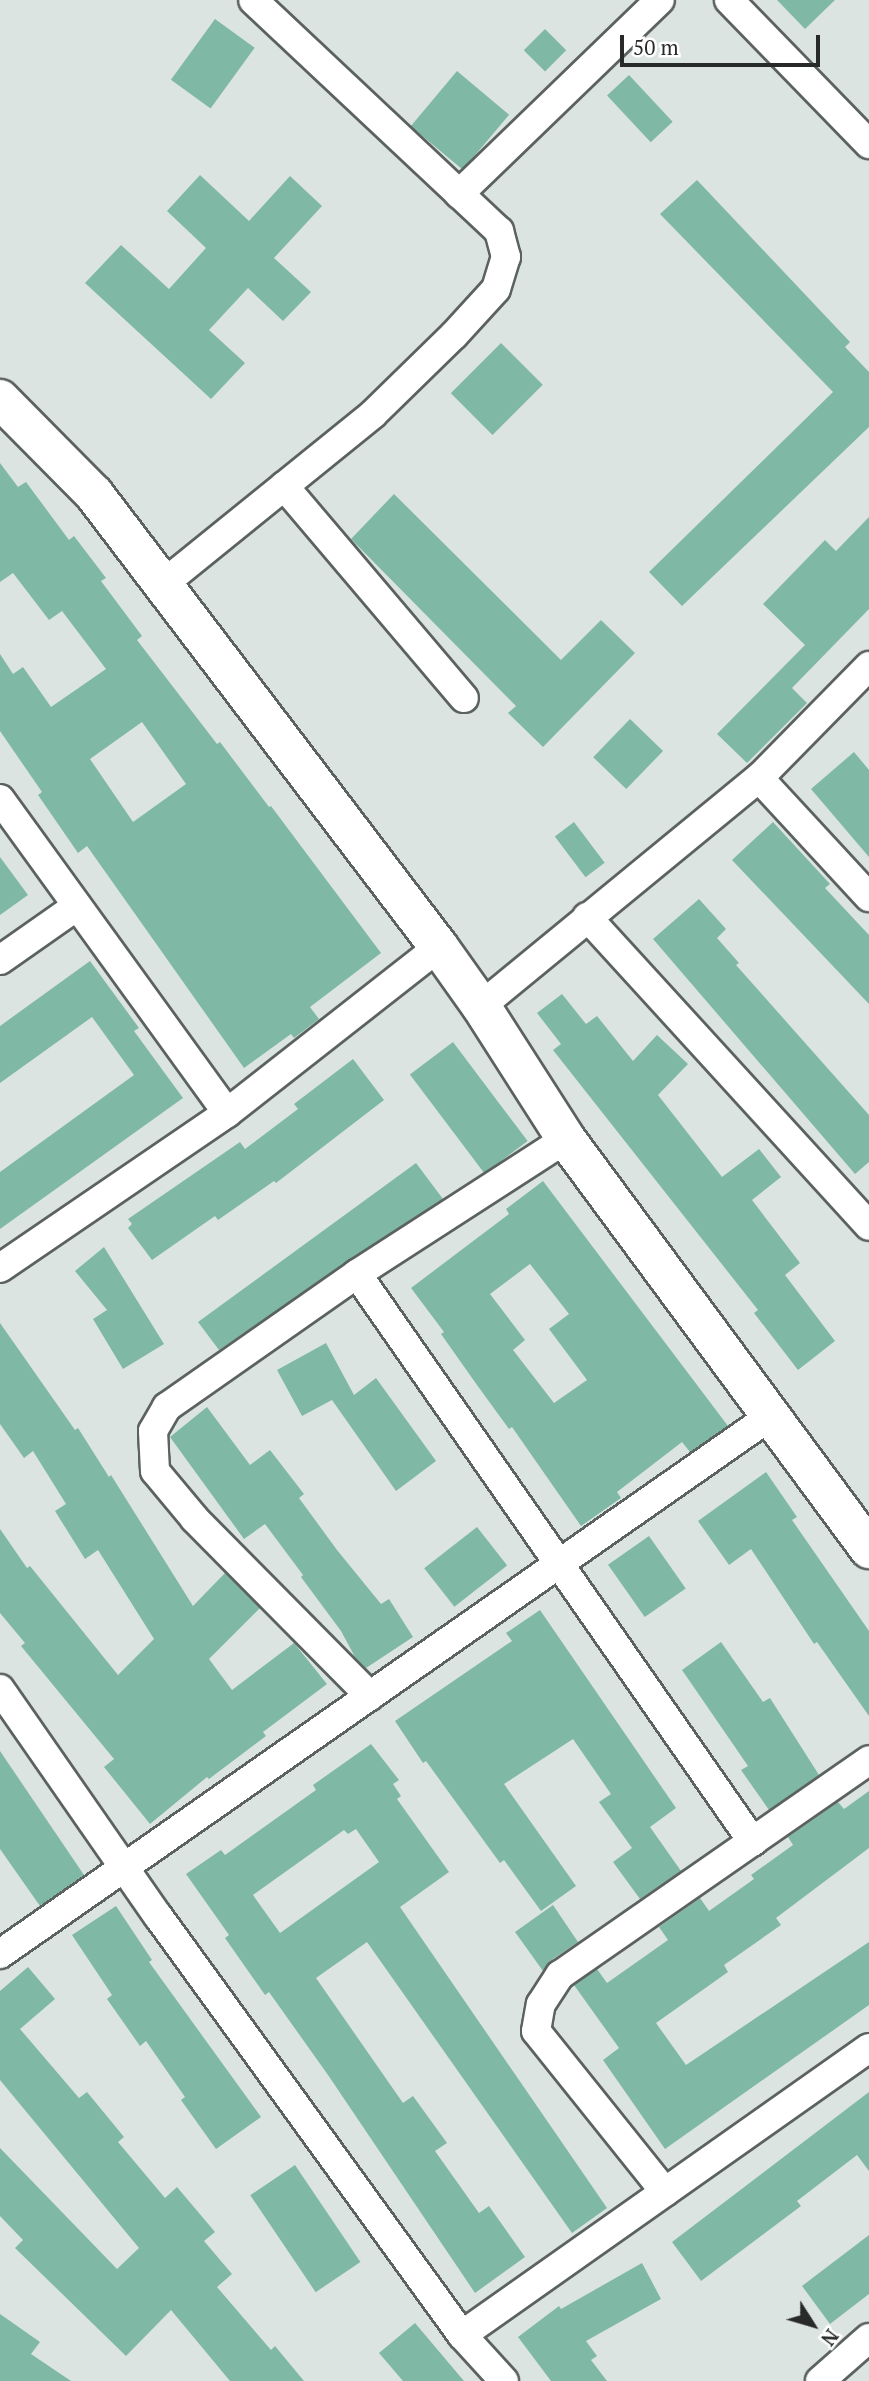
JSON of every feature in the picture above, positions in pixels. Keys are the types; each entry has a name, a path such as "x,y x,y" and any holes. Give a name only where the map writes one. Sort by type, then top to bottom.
{"street":[{"path":"162,585 373,414 454,335 495,289 506,257 499,231 253,0"},
{"path":"459,194 660,0"},
{"path":"729,0 869,144"},
{"path":"0,398 93,494 439,947 481,1006 566,1139 869,1549"},
{"path":"284,486 464,698"},
{"path":"481,1006 759,778 869,666"},
{"path":"759,778 869,897"},
{"path":"0,799 227,1113"},
{"path":"0,960 77,906"},
{"path":"587,917 869,1226"},
{"path":"0,1268 227,1113 439,947"},
{"path":"370,1696 187,1510 155,1471 153,1430 167,1407 356,1274 566,1139"},
{"path":"356,1274 753,1842"},
{"path":"0,1954 126,1869 772,1415"},
{"path":"0,1689 126,1869 463,2335 504,2381"},
{"path":"665,2192 536,2031 541,2004 560,1975 869,1760"},
{"path":"463,2335 869,2048"},
{"path":"820,2381 869,2338"}],"building":[{"path":"777,0 835,0 805,29"},
{"path":"215,19 255,48 211,108 171,80"},
{"path":"545,29 566,50 545,71 524,50"},
{"path":"457,71 509,115 463,170 411,126"},
{"path":"629,75 673,122 651,142 607,95"},
{"path":"200,175 249,221 290,176 322,206 274,258 311,292 283,321 248,288 209,330 245,363 211,399 85,283 121,245 169,289 206,248 167,211"},
{"path":"697,180 850,342 845,347 869,372 869,427 682,606 649,572 833,392 660,214"},
{"path":"501,343 543,385 493,435 451,393"},
{"path":"0,463 18,487 26,482 69,540 74,536 106,578 101,581 142,636 137,640 217,744 220,742 269,807 271,806 381,953 310,1007 319,1019 294,1038 291,1034 244,1068 87,846 78,853 38,795 42,792 0,731 0,654 13,674 23,667 51,707 106,669 62,611 49,620 13,573 0,582","holes":["142,722 186,784 133,822 90,759"]},
{"path":"394,494 561,660 601,620 635,653 543,747 508,713 516,706 351,539"},
{"path":"869,517 869,609 792,688 807,703 747,763 717,734 805,645 763,604 825,540 836,551"},
{"path":"630,719 663,751 626,789 593,757"},
{"path":"854,752 869,770 869,857 811,789"},
{"path":"574,822 605,863 586,877 555,836"},
{"path":"773,822 830,884 825,888 869,935 869,1004 732,860"},
{"path":"0,857 28,895 0,915"},
{"path":"699,899 726,929 717,938 739,963 736,965 869,1115 869,1162 855,1174 653,939"},
{"path":"90,961 139,1028 134,1031 183,1098 0,1229 0,1172 134,1075 92,1017 0,1083 0,1026"},
{"path":"562,994 586,1024 597,1016 633,1061 657,1035 688,1064 658,1095 722,1177 759,1149 781,1177 752,1200 800,1263 785,1275 835,1341 798,1370 754,1313 758,1310 553,1050 561,1044 537,1013"},
{"path":"453,1042 528,1141 484,1174 410,1074"},
{"path":"353,1059 384,1100 276,1183 274,1181 218,1220 215,1216 152,1260 128,1228 132,1224 128,1219 240,1142 245,1149 298,1109 294,1104"},
{"path":"416,1163 443,1199 219,1350 198,1322"},
{"path":"543,1181 728,1426 690,1452 682,1442 617,1492 621,1498 581,1526 512,1427 509,1429 477,1385 441,1334 444,1332 411,1288 509,1214 506,1209","holes":["530,1264 569,1314 549,1329 587,1380 554,1403 513,1350 525,1340 490,1294"]},
{"path":"104,1247 164,1344 123,1369 93,1319 107,1310 75,1271"},
{"path":"0,1323 75,1430 78,1428 109,1477 111,1475 193,1606 225,1573 260,1608 209,1659 232,1690 294,1643 327,1684 263,1732 266,1736 209,1779 207,1777 150,1824 104,1767 114,1759 21,1646 25,1643 0,1613 0,1529 27,1568 30,1566 118,1675 154,1639 98,1550 85,1559 55,1511 66,1504 33,1451 24,1458 0,1424"},
{"path":"326,1343 354,1395 376,1378 436,1461 396,1491 332,1400 302,1416 277,1370"},
{"path":"207,1407 250,1465 270,1450 304,1494 299,1498 337,1550 381,1604 389,1599 413,1637 366,1668 355,1657 341,1631 265,1524 244,1539 170,1437"},
{"path":"766,1472 797,1517 792,1520 869,1631 869,1716 817,1642 814,1644 751,1549 729,1565 698,1521"},
{"path":"477,1527 507,1566 454,1607 424,1568"},
{"path":"649,1536 686,1588 645,1617 608,1565"},
{"path":"540,1610 676,1808 650,1827 681,1871 640,1899 613,1862 632,1848 599,1802 611,1794 573,1739 504,1784 576,1886 541,1911 504,1860 500,1863 426,1761 423,1763 395,1721 512,1641 506,1633"},
{"path":"721,1642 763,1702 770,1698 819,1775 769,1810 741,1770 748,1766 682,1670"},
{"path":"371,1744 399,1780 393,1784 401,1796 397,1799 449,1872 400,1907 607,2208 572,2233 367,1942 316,1978 403,2103 413,2096 447,2143 435,2151 479,2213 489,2206 525,2257 475,2293 328,2075 269,1992 265,1995 225,1938 229,1935 186,1874 221,1850 225,1855 316,1790 313,1785","holes":["356,1829 379,1862 280,1933 253,1895 344,1830 348,1834"]},
{"path":"0,1751 84,1875 40,1906 0,1849"},
{"path":"869,1791 869,1848 776,1918 781,1925 724,1965 728,1972 656,2023 686,2065 869,1942 869,2005 665,2149 603,2060 619,2048 574,1985 597,1969 607,1983 668,1940 659,1927 700,1898 709,1911 754,1879 751,1875 793,1845 788,1837 838,1802 844,1809"},
{"path":"553,1905 578,1942 550,1961 543,1971 515,1932"},
{"path":"116,1906 152,1960 149,1962 261,2117 216,2149 181,2100 185,2097 146,2041 140,2046 107,1999 112,1995 72,1935"},
{"path":"28,1967 55,1999 20,2029 79,2098 87,2092 124,2137 118,2142 165,2198 177,2187 215,2232 204,2241 232,2274 217,2287 271,2350 275,2346 304,2381 230,2381 171,2310 126,2356 15,2248 23,2240 0,2216 0,2148 117,2269 139,2248 0,2080 0,1991"},
{"path":"869,2092 869,2171 857,2155 797,2201 801,2206 701,2281 672,2242"},
{"path":"295,2165 360,2262 316,2292 250,2195"},
{"path":"869,2235 869,2294 830,2324 802,2286"},
{"path":"642,2263 661,2299 586,2341 597,2356 591,2360 607,2381 551,2381 518,2337 559,2306 561,2309"},
{"path":"0,2314 40,2342 31,2354 71,2381 0,2381"},
{"path":"415,2323 464,2381 403,2381 379,2353"}]}
